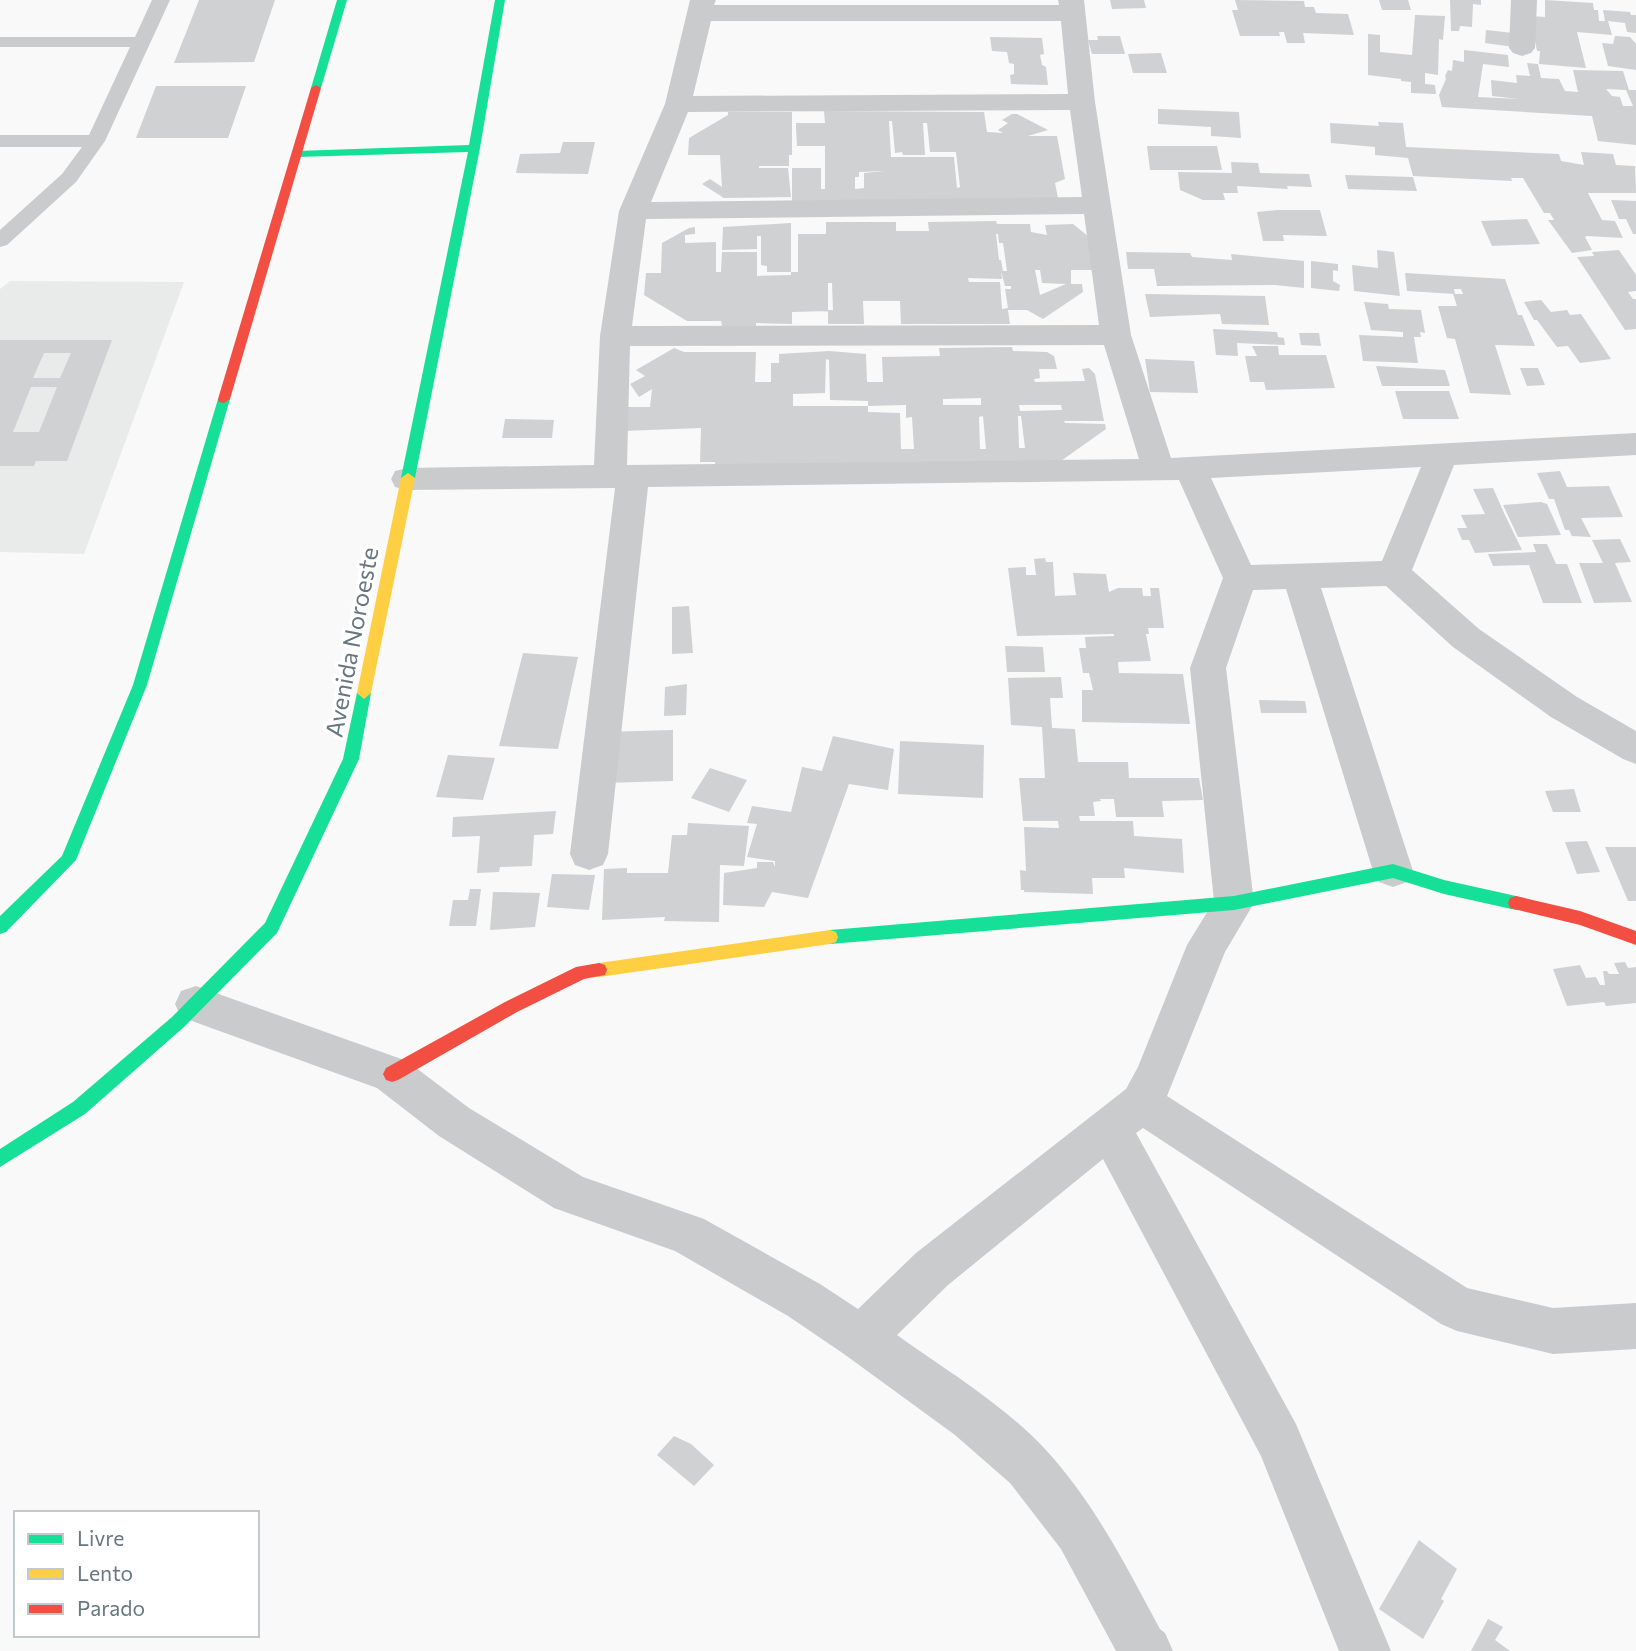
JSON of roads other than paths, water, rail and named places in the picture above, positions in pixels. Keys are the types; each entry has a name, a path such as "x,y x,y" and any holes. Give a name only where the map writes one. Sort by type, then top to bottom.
{"street":[{"path":"0,927 68,860 140,685 342,0"},
{"name":"Avenida Noroeste","path":"0,1159 79,1108 196,1004 271,928 351,758 474,148 500,0"},
{"path":"1522,48 1524,0"},
{"path":"589,854 621,476 615,336 633,211 678,104 702,6 1072,7 1082,102 1116,335 1174,469 1240,579"},
{"path":"678,104 1082,102"},
{"path":"297,155 474,148"},
{"path":"633,211 1097,205"},
{"path":"615,336 1116,335"},
{"path":"407,479 1174,469 1636,444"},
{"path":"1394,573 1442,454"},
{"path":"1240,579 1394,573 1466,638 1564,707 1636,750"},
{"path":"1300,577 1393,871"},
{"path":"861,1338 932,1269 1125,1115 1177,1027 1207,945 1234,904 1208,668 1240,579"},
{"path":"392,1073 511,1007 582,972 829,937 1234,904 1393,871 1444,887 1580,918 1636,938"},
{"path":"196,1004 392,1073 454,1122 570,1193 688,1234 804,1300 861,1338 972,1418 1027,1466 1080,1531 1142,1647 1147,1651"},
{"path":"1125,1115 1457,1308 1553,1331 1636,1326"},
{"path":"1125,1115 1279,1441 1364,1651"}],"lane":[{"path":"0,241 69,178 96,141 161,0"},
{"path":"0,42 140,42"},
{"path":"0,141 96,141"}]}
